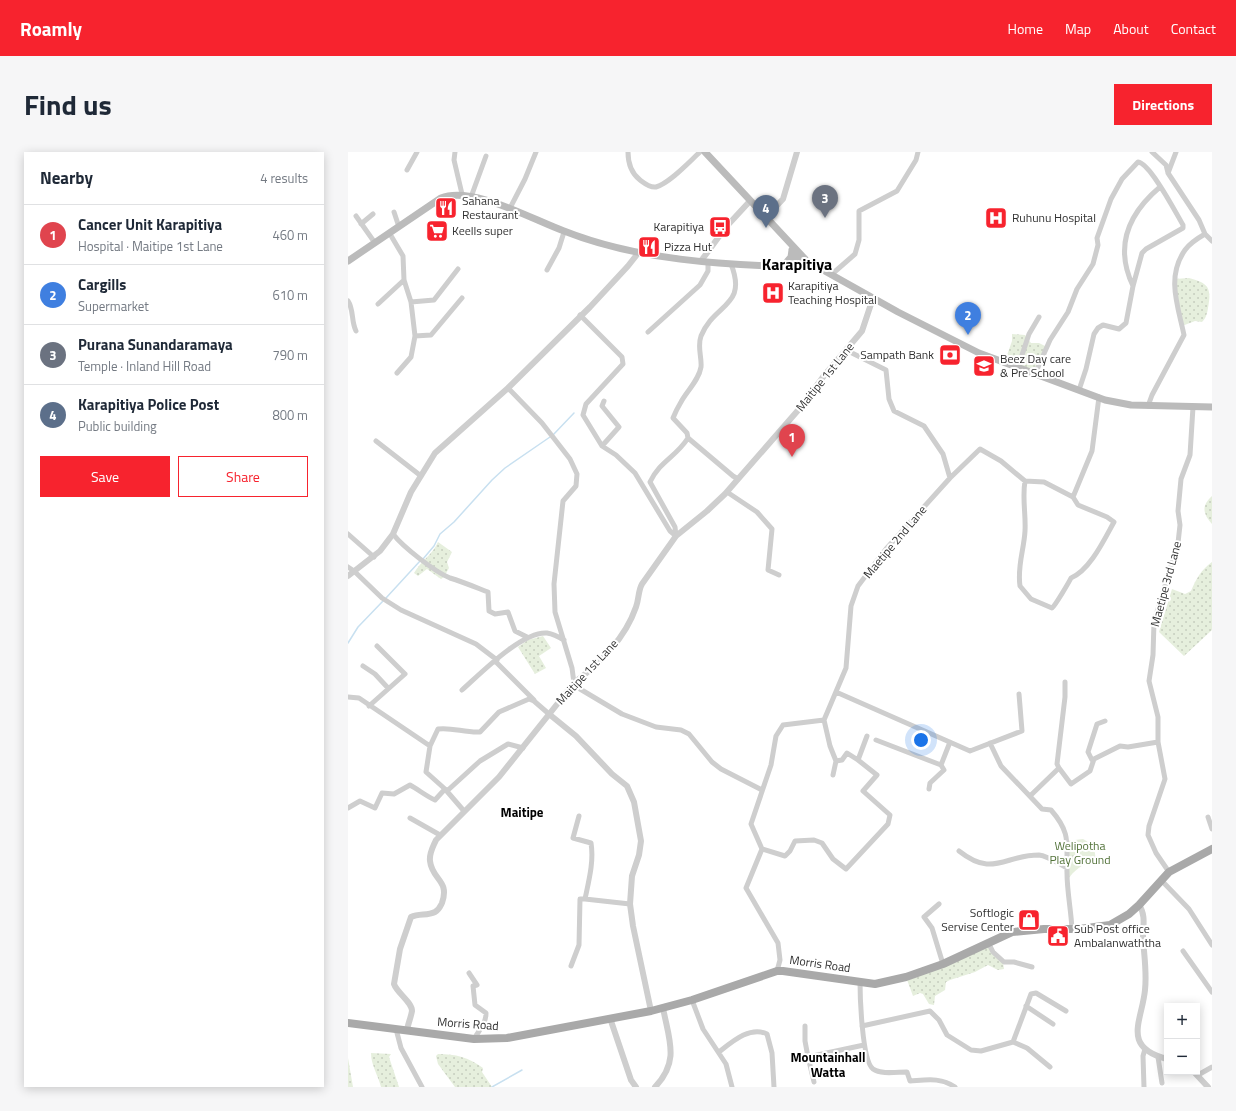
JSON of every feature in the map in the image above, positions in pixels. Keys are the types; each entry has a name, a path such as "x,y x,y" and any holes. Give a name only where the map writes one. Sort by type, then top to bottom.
{"main road":[{"path":"705,152 766,217 802,263"},
{"path":"349,259 390,234 440,198 454,194 462,194 510,208 564,232 598,244 618,249 731,264 783,266 802,263 818,268 965,346 1003,363 1018,367 1079,390 1122,404 1212,407"},
{"path":"783,266 791,257 791,247"},
{"name":"Morris Road","path":"348,1023 474,1039 507,1038 651,1011 692,1000 777,971 875,984 886,982 943,964 1012,932 1072,929 1110,925 1129,914 1169,872 1212,849"}],"street":[{"path":"407,170 417,152"},
{"path":"455,152 454,160 462,194"},
{"path":"510,208 525,180 536,152"},
{"path":"628,152 628,162 638,178 649,187 656,187 674,175 700,152"},
{"path":"766,217 783,199 797,152"},
{"path":"831,275 855,254 859,240 859,211 896,191 916,160 918,152"},
{"path":"1152,152 1166,165 1168,173 1199,220 1205,234 1212,241"},
{"path":"1168,173 1176,152"},
{"path":"471,197 486,156"},
{"path":"1035,374 1050,340 1068,312 1077,289 1093,264 1101,226 1111,199 1122,179 1138,162 1142,162 1160,186 1183,225 1182,228 1146,249 1142,253 1124,326 1120,329 1101,325 1094,334 1086,369 1079,390"},
{"path":"1133,286 1125,270 1125,236 1135,212 1144,200 1160,186"},
{"path":"648,332 700,285 708,271 704,261 726,227 750,200"},
{"path":"394,212 399,227"},
{"path":"361,224 373,214"},
{"path":"356,216 375,243"},
{"path":"547,270 559,248 564,232"},
{"path":"390,234 403,256 404,280 411,302 415,336 410,357 397,373"},
{"path":"1148,406 1152,395 1184,334 1175,300 1175,280 1179,264 1185,250 1205,234"},
{"path":"348,576 351,569 374,557 393,534 411,492 435,453 508,388 628,266 639,252"},
{"path":"731,264 737,284 734,298 716,313 701,336 699,346 701,367 698,376 680,402 673,418 687,434 688,438 738,479"},
{"path":"411,302 434,300 458,269"},
{"path":"378,304 404,280"},
{"path":"415,336 431,335 462,298"},
{"name":"Maitipe 1st Lane","path":"407,1030 412,1010 396,989 394,984 400,949 411,917 418,914 430,914 436,912 440,908 446,893 443,883 434,874 430,861 430,851 440,835 499,777 574,683 606,655 624,633 637,606 639,590 642,584 676,536 708,511 727,492 800,408 823,377 862,331 873,298"},
{"path":"348,301 352,306 352,324 356,331"},
{"path":"580,315 622,357 623,364 586,404 583,415 602,446 616,455 635,473 670,531 676,536"},
{"path":"1018,367 1029,334 1039,317"},
{"path":"846,350 886,370 889,399 894,411 924,426 943,454 950,478"},
{"path":"508,388 542,422 570,459 577,474 576,486 563,501 554,584 555,612 564,640 574,683 580,689 622,714 656,727 682,730 689,734 712,762 721,769 762,790"},
{"path":"1073,497 1092,451 1099,397"},
{"path":"602,446 619,426 602,406 604,401"},
{"name":"Maetipe 3rd Lane","path":"1169,872 1156,853 1148,835 1149,826 1165,784 1158,742 1158,717 1149,681 1153,654 1154,622 1178,543 1180,525 1178,511 1181,479 1190,454 1193,407"},
{"path":"676,536 675,527 650,482 656,469 680,449 688,438"},
{"path":"376,440 421,476"},
{"name":"Maetipe 2nd Lane","path":"824,720 846,668 851,606 858,586 886,549 950,478 980,449 1001,461 1026,481"},
{"path":"1026,481 1044,482 1073,497 1078,505 1107,517 1114,522 1096,555 1076,576 1071,578 1069,583 1060,593 1056,605 1052,608 1031,599 1020,586 1020,554 1025,533 1023,507 1026,481"},
{"path":"727,492 757,512 772,529 768,570 779,574"},
{"path":"348,534 374,557"},
{"path":"393,534 413,554 449,577 488,592 489,611 495,614 508,612 515,631 527,637"},
{"path":"351,569 382,598 401,610 476,644 496,661 534,701 576,736 612,774 627,786 634,802 641,841 640,855 632,876 630,904 633,926 651,1011"},
{"path":"462,690 527,637 546,633 564,640"},
{"path":"369,706 405,674 377,646"},
{"path":"363,666 375,674 388,688"},
{"path":"1064,682 1065,697 1057,764 1071,784 1090,771 1094,759 1120,746 1128,747 1158,742"},
{"path":"836,693 867,707"},
{"path":"836,693 882,710 890,717 970,751 1022,731 1019,694"},
{"path":"348,697 359,698 430,746"},
{"path":"464,811 446,790 426,772 430,746 438,729 448,728 467,733 480,732 499,712 529,699 534,701"},
{"path":"777,971 780,960 778,943 746,888 762,849 751,824 771,764 776,736 783,725 824,720 830,746 836,762 833,775"},
{"path":"1094,759 1089,758 1089,747 1097,724 1105,721"},
{"path":"858,760 866,736"},
{"path":"876,740 941,765 944,770 930,783 929,789"},
{"path":"941,765 950,742"},
{"path":"990,743 1001,766 1042,808 1051,810 1064,826 1069,846 1067,868 1072,929"},
{"path":"348,808 360,801 375,808 382,792 394,794 410,785 425,792 428,797 434,800 480,761 508,744 523,748"},
{"path":"762,849 785,856 790,851 795,841 814,840 822,843 833,859 846,869 888,824 890,815 863,791 877,775 848,753 842,760 836,762"},
{"path":"1030,796 1059,768"},
{"path":"579,816 573,838 591,843 592,850 590,874 585,899"},
{"path":"1208,817 1212,829"},
{"path":"410,818 440,835"},
{"path":"959,851 971,860 989,865 1040,855 1067,868"},
{"path":"1162,881 1188,909 1212,945"},
{"path":"571,966 579,945 580,900 585,899 630,904"},
{"path":"939,904 924,917 932,928 943,964"},
{"path":"1139,905 1144,912 1143,938 1146,964 1145,990 1140,1009 1137,1031 1139,1041 1145,1049 1158,1057 1164,1058"},
{"path":"988,942 993,952 1004,962 1014,962 1032,967"},
{"path":"1183,951 1212,992"},
{"path":"469,973 477,984 473,986 475,1005 486,1013 482,1027 474,1039"},
{"path":"860,981 864,1045 869,1065 873,1069 884,1072 907,1072 910,1081 938,1079 948,1082 954,1087"},
{"path":"1013,1042 1031,994 1036,993 1066,1011"},
{"path":"692,1000 703,1029 726,1064 732,1087"},
{"path":"1026,1006 1053,1024"},
{"path":"655,1087 666,1076 671,1062 663,1008"},
{"path":"862,1026 930,1011 936,1017 947,1035 971,1050 981,1051 1013,1042 1027,1048 1050,1067"},
{"path":"610,1018 631,1080 636,1087"},
{"path":"805,1026 805,1041 814,1082"},
{"path":"396,1029 401,1048 422,1087"},
{"path":"719,1052 744,1034 761,1031 768,1034 772,1053 774,1087"},
{"path":"808,1057 864,1045"},
{"path":"1144,1087 1143,1056 1145,1049"},
{"path":"1158,1057 1162,1083"},
{"path":"1200,1072 1212,1067"},
{"path":"1198,1075 1208,1087"}],"green space":[{"path":"1189,278 1201,282 1207,287 1209,291 1209,301 1207,314 1202,322 1195,321 1182,326 1175,279"},
{"path":"1012,334 1025,335 1031,343 1039,343 1047,347 1035,374 1005,361 1012,341"},
{"path":"1212,496 1212,524 1204,510 1206,503"},
{"path":"438,542 452,552 447,562 449,568 444,577 441,579 427,569 418,576 414,573"},
{"path":"1212,562 1212,630 1184,656 1159,632 1172,589 1185,594 1191,591 1199,575"},
{"path":"543,636 551,648 539,656 546,668 535,674 518,647 528,640"},
{"name":"Welipotha Play Ground","path":"1083,839 1092,846 1094,850 1094,863 1086,864 1076,870 1068,879 1067,841"},
{"path":"986,943 1003,962 1004,969 998,970 988,965 975,972 946,982 945,990 935,996 934,1005 929,1004 923,994 920,993 913,996 906,977"},
{"path":"371,1053 391,1054 389,1057 399,1087 381,1087 372,1062"},
{"path":"438,1054 462,1057 477,1064 483,1068 482,1072 492,1087 455,1087 438,1064 436,1056"},
{"path":"348,1058 353,1087 348,1087"}],"waterway":[{"path":"553,435 574,413"},
{"path":"423,559 434,546 440,534 454,522 492,480 505,468 550,437"},
{"path":"386,598 420,561"},
{"path":"348,643 358,627 383,601"},
{"path":"492,1087 522,1070"}],"place":[{"name":"Sahana Restaurant","path":"446,208"},
{"name":"Purana Sunandaramaya","path":"825,218"},
{"name":"Ruhunu Hospital","path":"996,218"},
{"name":"Karapitiya","path":"720,227"},
{"name":"Karapitiya Police Post","path":"766,228"},
{"name":"Keells super","path":"437,231"},
{"name":"Pizza Hut","path":"649,247"},
{"name":"Karapitiya Teaching Hospital","path":"773,293"},
{"name":"Cargills","path":"968,335"},
{"name":"Sampath Bank","path":"950,355"},
{"name":"Beez Day care & Pre School","path":"984,366"},
{"name":"Cancer Unit Karapitiya","path":"792,457"},
{"name":"Softlogic Servise Center","path":"1029,920"},
{"name":"Sub Post office Ambalanwaththa","path":"1058,936"}],"district":[{"name":"Karapitiya","path":"797,264"},
{"name":"Maitipe","path":"522,812"},
{"name":"Mountainhall Watta","path":"828,1064"}]}
